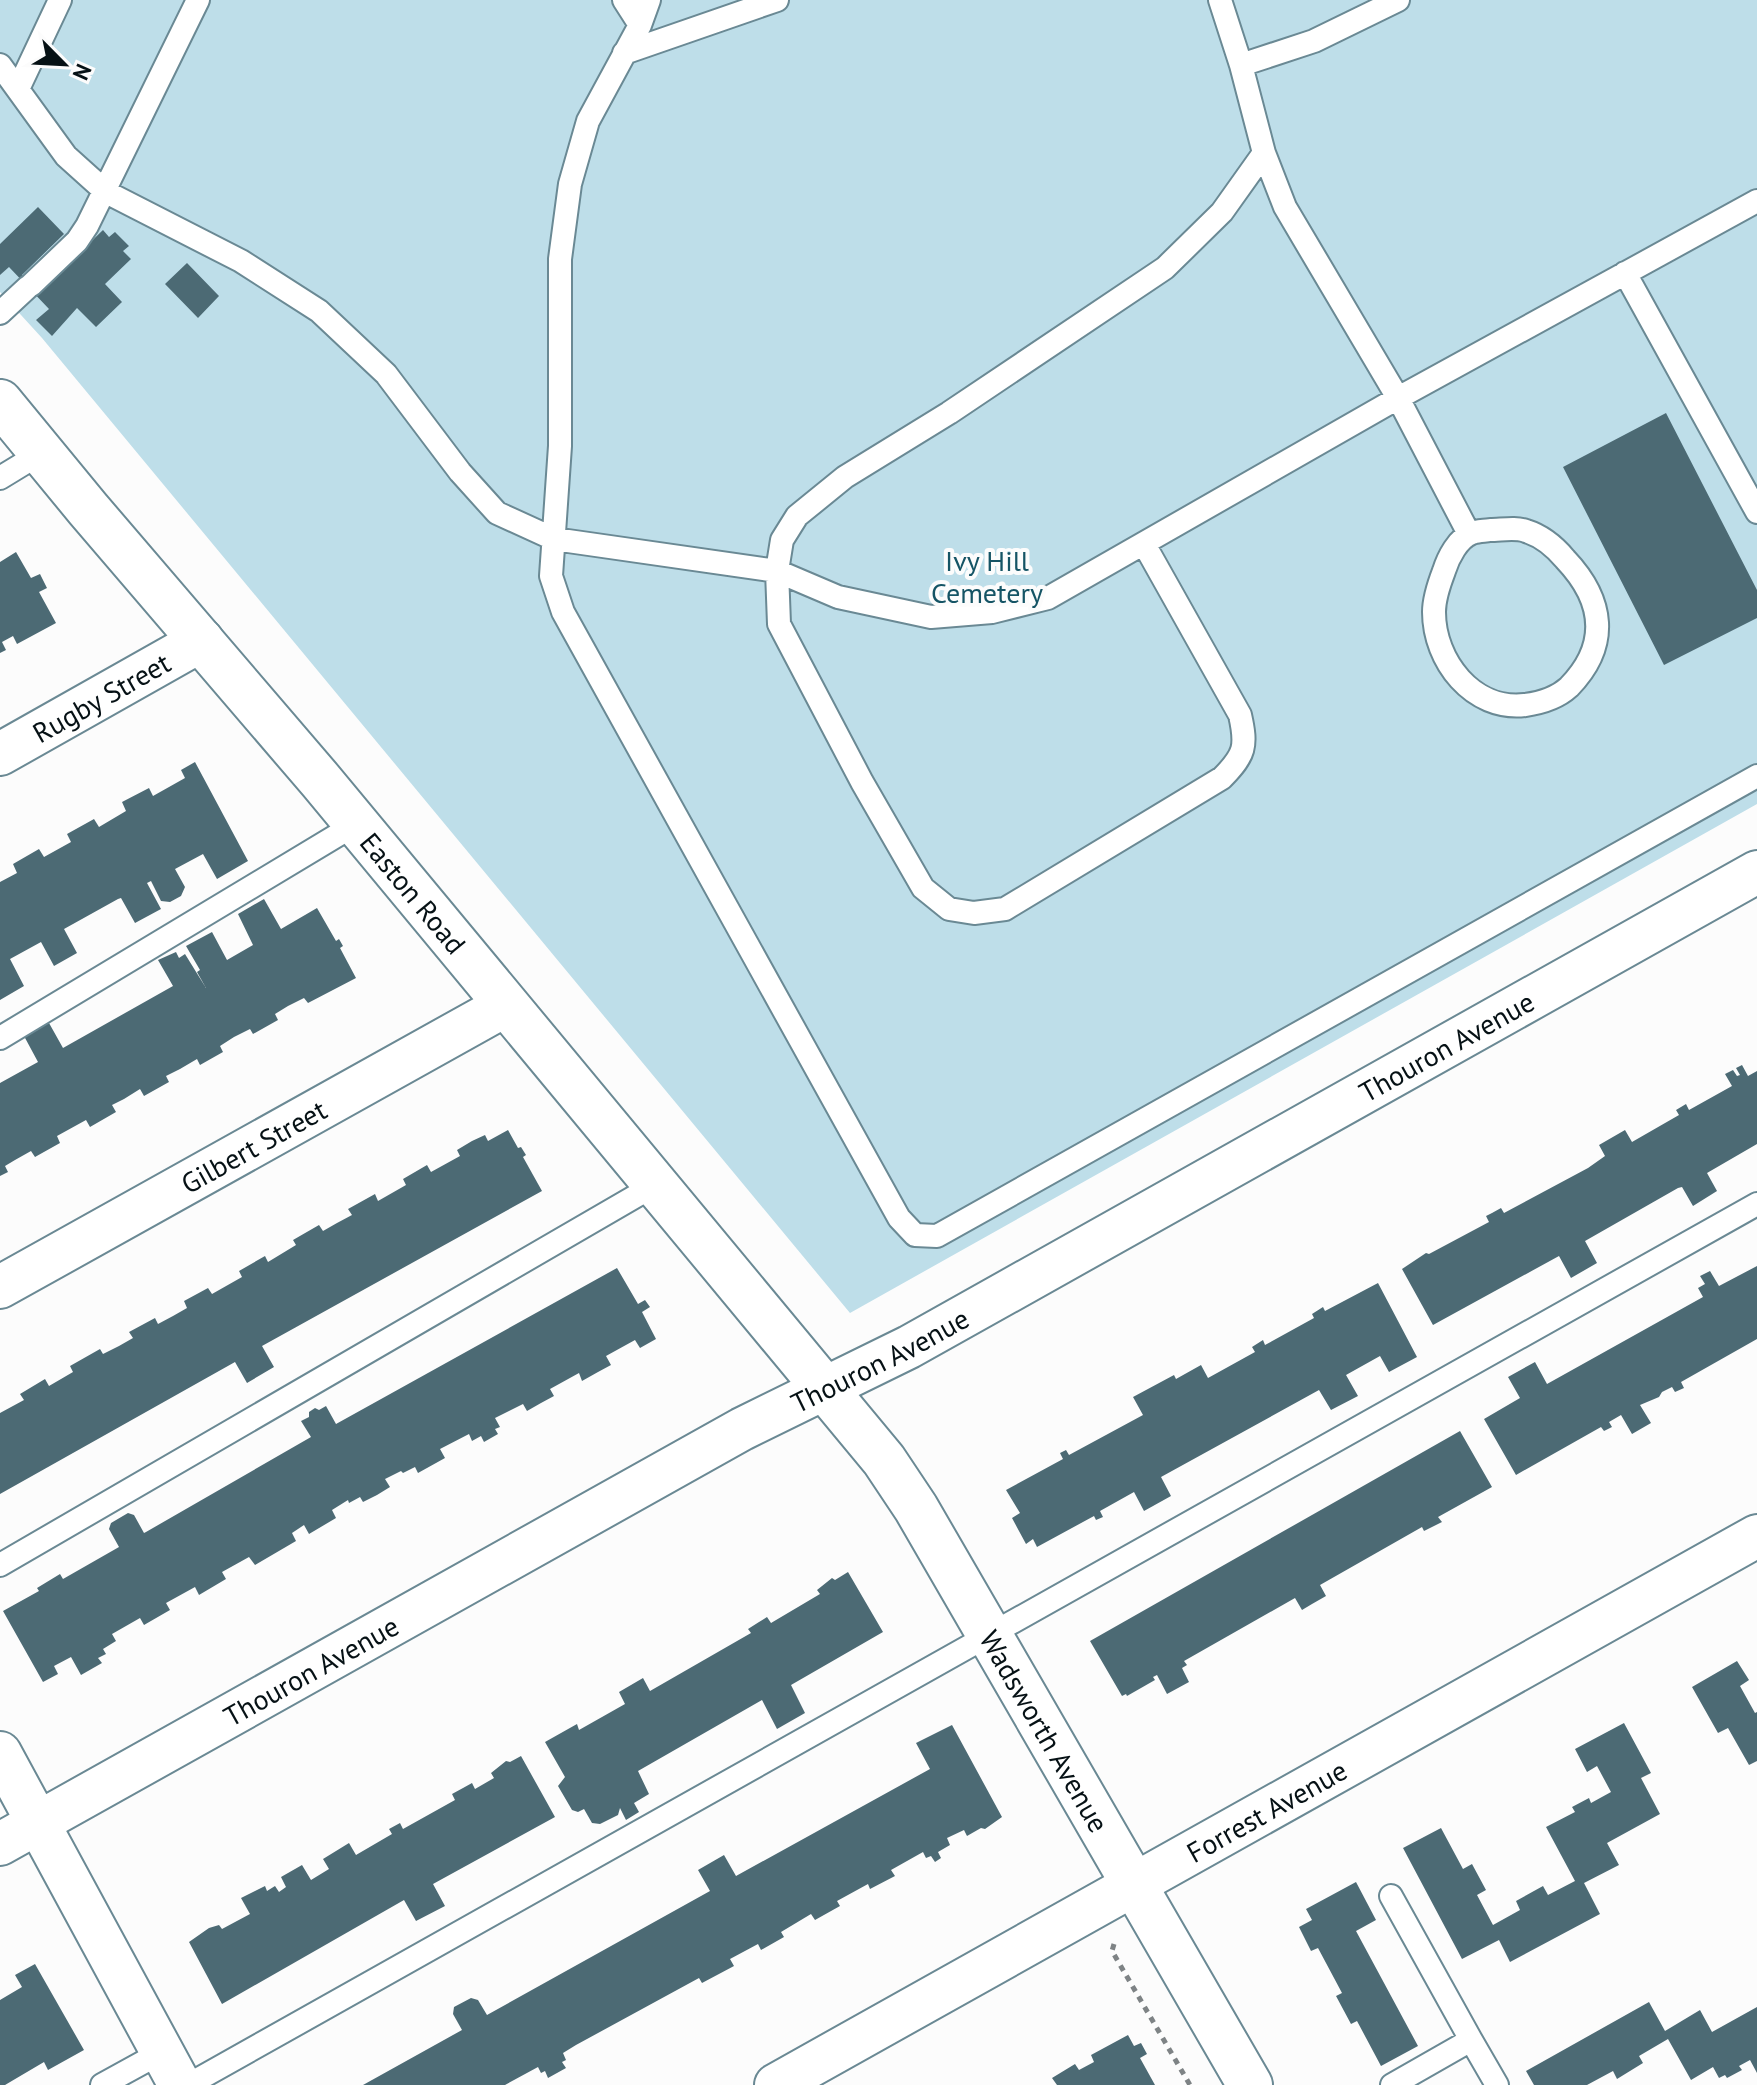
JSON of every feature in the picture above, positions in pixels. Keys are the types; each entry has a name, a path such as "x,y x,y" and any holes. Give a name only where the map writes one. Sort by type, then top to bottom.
{"main road":[{"name":"Easton Road","path":"0,402 826,1388"},
{"name":"Wadsworth Avenue","path":"826,1388 884,1460 908,1496 1250,2085"}],"street":[{"name":"Rugby Street","path":"0,754 202,640"},
{"name":"Thouron Avenue","path":"0,1844 728,1437 923,1339 1757,872"},
{"name":"Gilbert Street","path":"0,1287 506,1005"},
{"name":"Forrest Avenue","path":"776,2085 1757,1536"},
{"path":"0,1753 171,2068"}],"lane":[{"path":"18,89 60,0"},
{"path":"0,313 77,241 106,192 198,0"},
{"path":"624,0 640,25"},
{"path":"649,0 640,25 588,121 570,184 560,259 560,446 551,576 563,612 899,1218 915,1235 937,1236 1757,776"},
{"path":"624,53 777,0"},
{"path":"1220,0 1264,153 1285,207 1398,398 1469,534"},
{"path":"1241,65 1314,41 1398,0"},
{"path":"0,65 66,156 106,192 241,261 319,311 386,374 460,472 497,513 554,539 777,571 838,597 931,617 992,612 1048,598 1398,398 1757,201"},
{"path":"1144,544 1240,715 1245,739 1240,760 1222,778 1005,909 974,913 949,909 923,888 862,782 779,624 777,571 782,540 797,516 845,477 949,413 1165,268 1222,212 1264,153"},
{"path":"1625,273 1757,512"},
{"path":"0,478 41,453"},
{"path":"1490,530 1524,530 1553,545 1576,570 1591,593 1598,619 1595,646 1584,671 1564,691 1540,703 1513,706 1487,700 1463,685 1447,663 1434,613 1438,589 1449,555 1469,534 1490,530"},
{"path":"0,1038 356,824"},
{"path":"0,1565 655,1185"},
{"path":"188,2085 1757,1204"},
{"path":"1391,1896 1497,2085"},
{"path":"1392,2085 1471,2040"},
{"path":"102,2085 171,2068"}],"path":[{"path":"1114,1943 1112,1951 1190,2085"}],"green space":[{"name":"Ivy Hill Cemetery","path":"0,0 1757,0 1757,804 850,1313 42,338 0,292"}],"building":[{"path":"38,207 64,234 22,275 39,292 103,230 109,237 115,232 129,246 123,251 131,259 105,284 122,302 96,327 77,308 52,336 36,320 49,309 9,267 0,275 0,244"},
{"path":"187,263 219,296 198,318 165,284"},
{"path":"1666,413 1757,590 1757,618 1664,665 1563,467"},
{"path":"16,552 31,578 40,574 47,588 39,592 56,623 17,644 13,636 2,642 6,650 0,653 0,562"},
{"path":"195,762 248,861 217,879 203,854 175,869 185,887 181,896 170,902 161,901 151,881 147,883 161,909 135,923 121,898 64,929 77,953 54,966 41,942 10,959 24,986 0,1000 0,882 17,873 13,864 39,849 44,857 71,842 67,834 94,819 99,827 126,811 122,802 149,788 153,796 185,778 181,770"},
{"path":"264,899 281,929 317,908 336,941 339,939 343,946 340,948 356,978 308,1003 304,998 288,1006 275,1014 278,1020 253,1034 250,1029 234,1037 220,1046 223,1052 200,1065 197,1059 166,1076 169,1082 144,1096 140,1089 112,1105 116,1112 90,1127 86,1120 57,1136 60,1143 35,1157 31,1151 5,1166 8,1172 0,1176 0,1083 38,1062 24,1036 49,1023 63,1048 173,986 158,960 176,952 179,958 185,954 206,988 186,946 212,932 227,960 253,945 238,914"},
{"path":"1742,1065 1748,1076 1757,1071 1757,1144 1707,1173 1717,1191 1693,1206 1682,1187 1678,1188 1585,1241 1597,1263 1571,1278 1559,1256 1433,1325 1402,1269 1426,1253 1489,1222 1486,1216 1501,1208 1504,1213 1588,1168 1605,1156 1599,1145 1625,1130 1632,1142 1679,1115 1676,1110 1686,1104 1689,1110 1732,1086 1725,1074 1733,1070 1737,1076 1740,1075 1736,1068"},
{"path":"508,1130 518,1148 521,1147 526,1155 523,1157 542,1191 262,1346 274,1367 247,1383 235,1362 0,1494 0,1413 24,1400 20,1394 45,1379 49,1386 73,1372 70,1366 100,1349 103,1354 119,1346 133,1338 129,1332 155,1318 158,1324 173,1316 187,1308 184,1301 208,1288 212,1294 242,1277 239,1271 265,1256 268,1262 296,1245 293,1240 319,1225 323,1231 352,1215 348,1209 375,1194 378,1201 406,1185 403,1179 427,1165 431,1172 460,1156 457,1150 472,1141 485,1135 488,1141"},
{"path":"1757,1266 1757,1339 1681,1382 1684,1388 1675,1392 1672,1387 1640,1405 1651,1423 1632,1434 1621,1415 1609,1422 1612,1427 1604,1431 1601,1427 1516,1475 1484,1419 1520,1398 1508,1377 1535,1362 1547,1384 1703,1297 1698,1288 1705,1284 1700,1276 1710,1271 1719,1286"},
{"path":"617,1268 638,1304 645,1300 650,1307 642,1312 656,1339 640,1348 635,1340 606,1356 611,1365 582,1381 579,1373 550,1389 554,1396 527,1411 523,1404 495,1418 500,1427 495,1429 498,1434 484,1442 481,1436 472,1441 469,1434 440,1449 445,1458 418,1473 415,1467 403,1473 401,1471 385,1479 390,1487 377,1495 363,1502 360,1497 349,1503 348,1500 332,1510 336,1518 309,1534 304,1525 292,1533 296,1541 255,1565 249,1557 222,1572 226,1579 199,1595 195,1587 166,1603 170,1610 144,1625 140,1618 112,1634 116,1641 103,1649 106,1654 98,1658 102,1663 81,1675 71,1657 54,1666 58,1674 43,1682 3,1611 39,1591 37,1588 60,1574 63,1579 119,1547 109,1529 111,1523 128,1513 134,1515 146,1532 311,1437 301,1421 309,1417 309,1412 315,1408 319,1410 326,1406 336,1424"},
{"path":"1378,1283 1417,1357 1389,1372 1380,1356 1346,1375 1358,1396 1331,1410 1319,1390 1161,1477 1171,1496 1144,1511 1134,1492 1100,1511 1103,1517 1096,1520 1094,1516 1037,1547 1033,1539 1026,1544 1012,1518 1020,1513 1006,1490 1063,1459 1060,1453 1066,1450 1069,1455 1143,1415 1133,1397 1174,1375 1176,1379 1201,1365 1208,1378 1255,1352 1252,1347 1263,1340 1265,1345 1314,1318 1312,1314 1323,1307 1325,1311"},
{"path":"1460,1431 1492,1487 1438,1517 1442,1522 1424,1531 1422,1527 1320,1585 1326,1596 1302,1610 1295,1598 1184,1661 1187,1665 1182,1668 1189,1682 1167,1694 1157,1675 1153,1677 1155,1680 1122,1696 1090,1641"},
{"path":"848,1572 883,1632 791,1685 805,1713 777,1729 762,1700 638,1771 649,1794 634,1803 639,1812 626,1820 620,1808 618,1815 600,1824 592,1823 584,1809 578,1812 572,1810 558,1786 565,1777 545,1742 577,1724 579,1730 625,1704 619,1692 643,1678 650,1691 751,1633 748,1629 767,1617 771,1623 820,1594 817,1590 832,1578 835,1580"},
{"path":"1737,1661 1749,1680 1740,1686 1757,1712 1757,1761 1749,1765 1728,1728 1718,1733 1692,1687"},
{"path":"1624,1723 1651,1773 1641,1778 1660,1814 1607,1843 1619,1865 1584,1883 1600,1914 1510,1962 1499,1940 1462,1959 1403,1848 1441,1828 1463,1869 1472,1864 1486,1890 1477,1895 1493,1925 1520,1910 1516,1901 1543,1886 1548,1895 1575,1881 1546,1827 1575,1812 1572,1807 1589,1798 1591,1803 1611,1792 1597,1766 1587,1772 1575,1749"},
{"path":"952,1725 1002,1817 985,1829 967,1836 964,1830 947,1838 950,1845 938,1852 941,1858 935,1862 931,1856 926,1858 923,1852 891,1870 895,1876 870,1889 868,1884 837,1901 840,1906 815,1920 811,1914 781,1932 784,1937 761,1950 758,1944 730,1959 734,1966 702,1983 699,1978 563,2053 566,2060 562,2062 566,2068 548,2078 545,2071 541,2073 538,2067 505,2085 363,2085 462,2030 453,2014 454,2007 471,1998 478,2000 487,2015 710,1891 698,1870 724,1855 736,1876 930,1769 916,1743"},
{"path":"521,1756 555,1817 433,1884 445,1906 416,1921 404,1900 222,2004 189,1942 209,1928 219,1925 222,1929 250,1914 241,1898 265,1886 267,1891 275,1886 279,1892 286,1887 281,1877 302,1865 311,1880 329,1869 323,1859 349,1843 356,1855 392,1834 389,1829 400,1823 403,1829 455,1800 452,1794 472,1783 475,1789 494,1778 491,1773 506,1761"},
{"path":"1356,1882 1376,1920 1356,1931 1418,2046 1381,2066 1357,2021 1351,2024 1336,1996 1342,1993 1318,1948 1311,1951 1299,1927 1312,1920 1306,1909"},
{"path":"35,1964 84,2050 48,2070 44,2062 0,2085 0,2000 22,1987 15,1975"},
{"path":"1649,2002 1665,2031 1700,2010 1712,2032 1757,2007 1757,2073 1750,2060 1739,2066 1742,2070 1727,2078 1725,2075 1719,2078 1713,2067 1691,2080 1668,2039 1639,2056 1643,2063 1617,2079 1613,2071 1587,2085 1534,2085 1526,2071"},
{"path":"1128,2035 1134,2046 1141,2043 1147,2054 1140,2058 1155,2085 1057,2085 1052,2078 1075,2064 1079,2070 1094,2062 1091,2055"}]}
